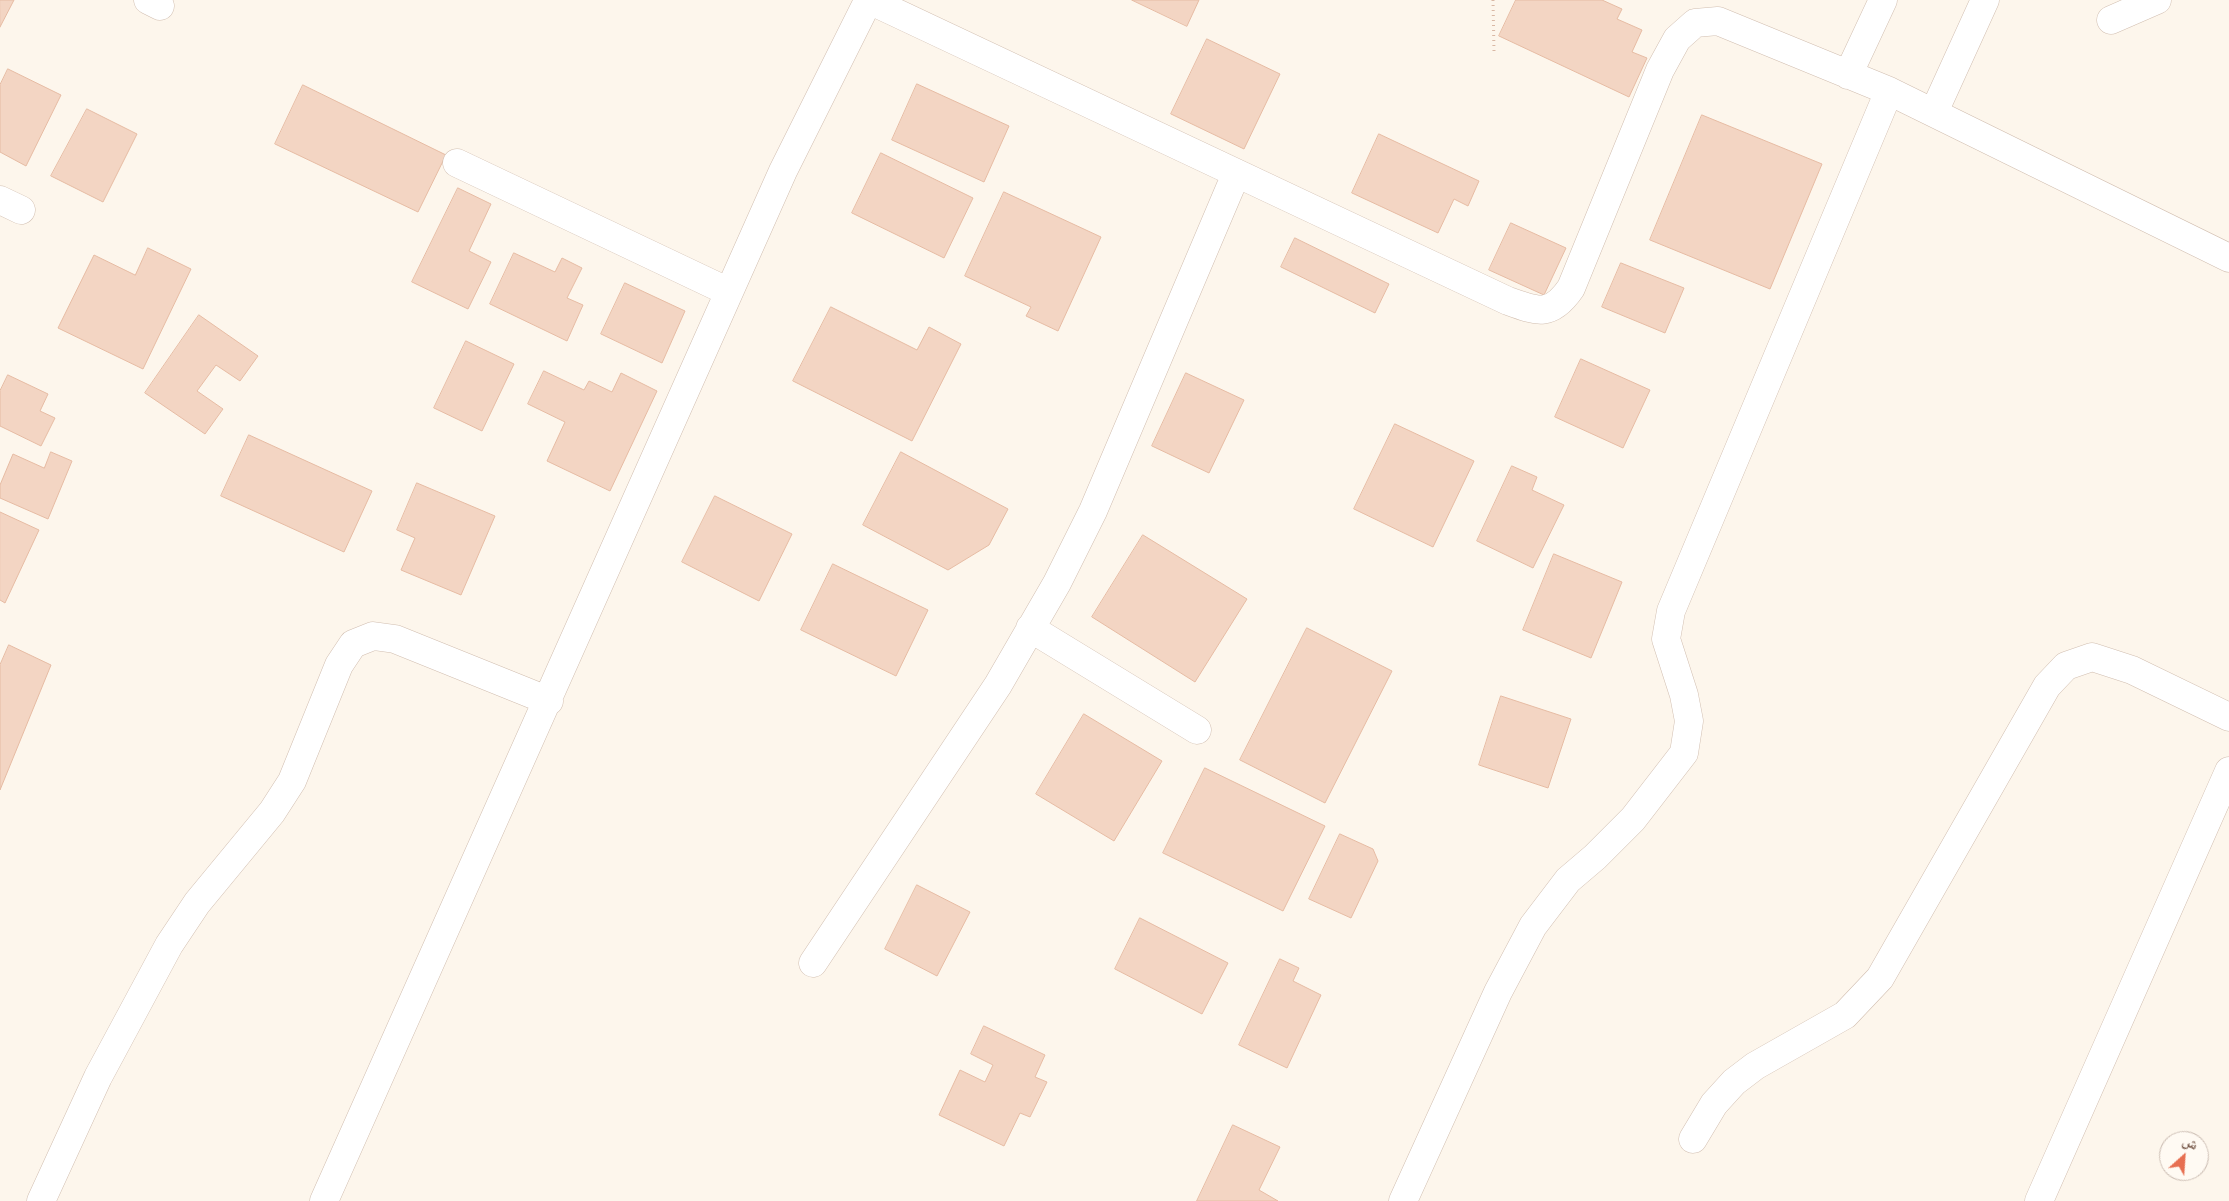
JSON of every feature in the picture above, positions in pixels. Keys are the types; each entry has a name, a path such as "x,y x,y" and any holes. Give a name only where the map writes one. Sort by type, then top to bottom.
{"street":[{"path":"324,1201 783,171 868,0 1508,301 1533,310 1549,310 1562,300 1571,288 1660,70 1676,39 1695,23 1718,21 1749,32 1889,91 2229,258"},
{"path":"1848,75 1883,0"},
{"path":"1934,112 1985,0"},
{"path":"2111,20 2156,0"},
{"path":"1403,1201 1498,992 1533,926 1568,880 1595,857 1633,819 1684,753 1689,721 1684,695 1666,639 1671,611 1889,91"},
{"path":"457,163 730,292"},
{"path":"813,964 998,685 1093,511 1236,174"},
{"path":"1030,628 1197,730"},
{"path":"41,1201 98,1077 169,946 197,903 272,812 292,781 339,665 353,644 373,636 395,639 548,701"},
{"path":"1693,1139 1714,1104 1734,1082 1755,1066 1845,1015 1880,978 2047,686 2066,666 2092,657 2132,670 2229,717"},
{"path":"2038,1201 2229,771"}],"path":[{"path":"1493,0 1494,52"}],"building":[{"path":"0,0 14,0 0,27"},
{"path":"1132,0 1199,0 1187,26"},
{"path":"1516,0 1602,0 1622,9 1617,19 1642,30 1632,52 1647,58 1629,97 1499,36"},
{"path":"1207,39 1280,74 1244,149 1171,114"},
{"path":"8,69 61,95 26,166 0,152 0,85"},
{"path":"917,84 1009,126 984,182 892,140"},
{"path":"303,85 446,155 418,212 275,144"},
{"path":"87,109 137,134 103,202 51,176"},
{"path":"1702,115 1822,164 1770,289 1650,240"},
{"path":"1379,134 1479,181 1468,206 1454,199 1438,233 1352,193"},
{"path":"881,153 973,198 944,258 852,213"},
{"path":"458,188 491,204 469,251 491,262 468,309 412,282"},
{"path":"1004,192 1101,237 1058,331 1026,316 1031,307 965,276"},
{"path":"1511,223 1566,248 1544,295 1489,270"},
{"path":"1295,238 1389,284 1375,313 1281,267"},
{"path":"148,248 191,269 143,369 58,328 94,255 135,275"},
{"path":"514,253 555,272 562,258 582,268 567,298 583,305 567,341 490,304"},
{"path":"1621,263 1684,288 1665,333 1602,307"},
{"path":"625,283 685,311 662,363 601,334"},
{"path":"831,307 917,350 929,327 961,344 912,441 793,381"},
{"path":"199,315 258,356 240,381 216,365 197,391 223,409 205,434 145,393"},
{"path":"466,341 514,364 482,431 434,408"},
{"path":"1581,359 1650,390 1623,448 1555,417"},
{"path":"544,371 584,390 589,381 612,392 621,373 657,391 610,491 547,461 565,422 528,404"},
{"path":"1186,373 1244,400 1209,473 1152,446"},
{"path":"8,375 48,394 40,411 55,418 41,446 0,426 0,391"},
{"path":"1395,424 1474,461 1433,547 1354,509"},
{"path":"249,435 372,491 344,552 221,496"},
{"path":"51,452 72,461 48,519 0,498 0,485 13,454 44,468"},
{"path":"901,452 1008,509 989,545 948,570 863,525"},
{"path":"1512,466 1537,477 1532,490 1564,505 1533,568 1477,541"},
{"path":"417,483 495,516 461,595 401,570 415,538 397,530"},
{"path":"715,496 792,534 759,601 682,562"},
{"path":"0,512 39,530 5,603 0,600"},
{"path":"1143,535 1247,599 1195,682 1092,617"},
{"path":"1554,554 1622,582 1591,658 1523,630"},
{"path":"833,564 928,610 896,676 801,630"},
{"path":"1307,628 1392,671 1325,803 1240,760"},
{"path":"9,645 51,665 0,790 0,665"},
{"path":"1501,696 1571,719 1548,788 1479,765"},
{"path":"1084,714 1162,761 1114,841 1036,794"},
{"path":"1205,768 1325,826 1283,911 1163,853"},
{"path":"1340,834 1373,849 1378,861 1351,918 1309,899"},
{"path":"917,885 970,912 937,976 885,949"},
{"path":"1140,918 1228,963 1202,1014 1115,969"},
{"path":"1280,959 1299,968 1293,981 1321,995 1287,1068 1239,1045"},
{"path":"984,1026 1045,1055 1035,1077 1047,1082 1030,1117 1020,1113 1004,1146 939,1115 960,1070 985,1082 993,1065 971,1054"},
{"path":"1233,1125 1280,1147 1259,1190 1278,1201 1197,1201"}]}
